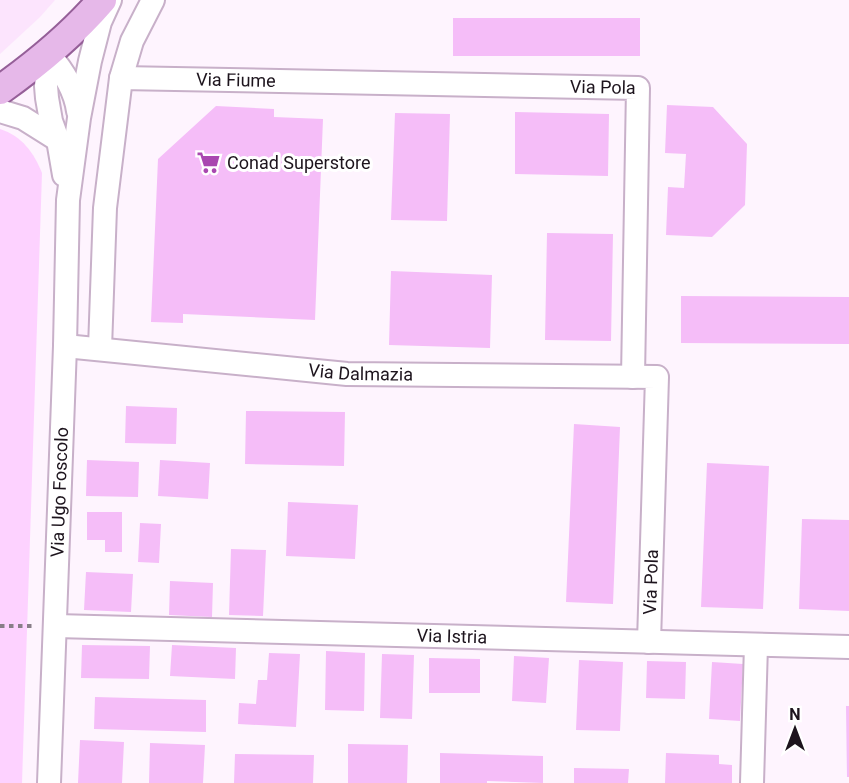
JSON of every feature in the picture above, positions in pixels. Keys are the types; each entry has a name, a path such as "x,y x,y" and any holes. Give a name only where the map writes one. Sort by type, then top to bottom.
{"main road":[{"path":"0,90 49,54 102,0"}],"street":[{"name":"Via Ugo Foscolo","path":"72,131 100,22 110,0"},
{"path":"100,348 105,208 121,78 132,41 153,0"},
{"name":"Via Ugo Foscolo","path":"49,54 47,98 51,121 72,131"},
{"name":"Via Ugo Foscolo","path":"49,54 64,73 75,94 68,200 50,783"},
{"name":"Via Fiume","path":"121,78 351,83"},
{"name":"Via Pola","path":"351,83 638,88 633,377"},
{"path":"0,111 112,141"},
{"name":"Via Dalmazia","path":"65,346 347,374 657,377"},
{"name":"Via Pola","path":"649,642 657,377"},
{"name":"Via Istria","path":"56,626 849,647"},
{"path":"752,783 756,645"}],"path":[{"path":"0,626 32,626"}],"shaded area":[{"path":"0,0 55,0 0,54"},
{"path":"0,129 15,136 26,146 42,173 22,783 0,783"}],"building":[{"path":"453,18 640,18 640,56 453,56"},
{"path":"667,105 713,107 747,144 745,205 712,237 666,235 668,187 684,188 686,154 665,153"},
{"path":"216,106 274,109 274,117 323,119 315,320 183,314 183,323 151,322 158,159"},
{"path":"515,112 609,114 608,176 515,174"},
{"path":"395,113 450,114 447,221 391,220"},
{"path":"547,233 613,234 611,341 545,340"},
{"path":"391,271 492,275 490,348 389,345"},
{"path":"681,296 849,297 849,344 681,343"},
{"path":"126,406 177,408 176,444 125,443"},
{"path":"246,411 345,412 344,466 245,464"},
{"path":"574,424 620,427 613,604 566,602"},
{"path":"87,460 139,462 138,497 86,496"},
{"path":"160,460 210,463 208,499 158,496"},
{"path":"707,463 769,466 763,609 701,607"},
{"path":"288,502 358,505 355,559 286,556"},
{"path":"87,512 122,512 122,552 105,552 105,540 87,540"},
{"path":"802,519 849,520 849,611 799,609"},
{"path":"140,523 161,524 159,563 138,562"},
{"path":"231,549 266,550 263,616 229,615"},
{"path":"86,572 133,574 131,612 84,610"},
{"path":"170,581 213,583 212,617 169,615"},
{"path":"82,645 150,646 149,679 81,678"},
{"path":"172,645 236,648 235,679 170,676"},
{"path":"326,651 365,653 364,711 325,710"},
{"path":"269,653 300,654 296,727 238,724 239,703 256,704 258,680 267,680"},
{"path":"382,654 414,655 412,719 380,718"},
{"path":"514,656 549,658 546,703 512,701"},
{"path":"429,658 480,659 480,693 429,693"},
{"path":"579,660 623,662 620,731 576,730"},
{"path":"647,661 686,662 685,699 646,698"},
{"path":"712,662 743,664 740,721 709,719"},
{"path":"95,697 206,700 206,732 94,729"},
{"path":"846,706 849,706 849,777 847,777"},
{"path":"80,740 124,742 122,783 78,783"},
{"path":"150,743 205,745 203,783 149,783"},
{"path":"348,744 408,745 407,783 348,783"},
{"path":"440,753 543,756 543,783 487,781 487,783 440,783"},
{"path":"666,753 719,755 719,764 732,765 732,783 665,783"},
{"path":"235,754 314,755 313,783 234,783"},
{"path":"574,768 629,769 628,783 574,783"}],"place":[{"name":"Conad Superstore","path":"209,163"}]}
